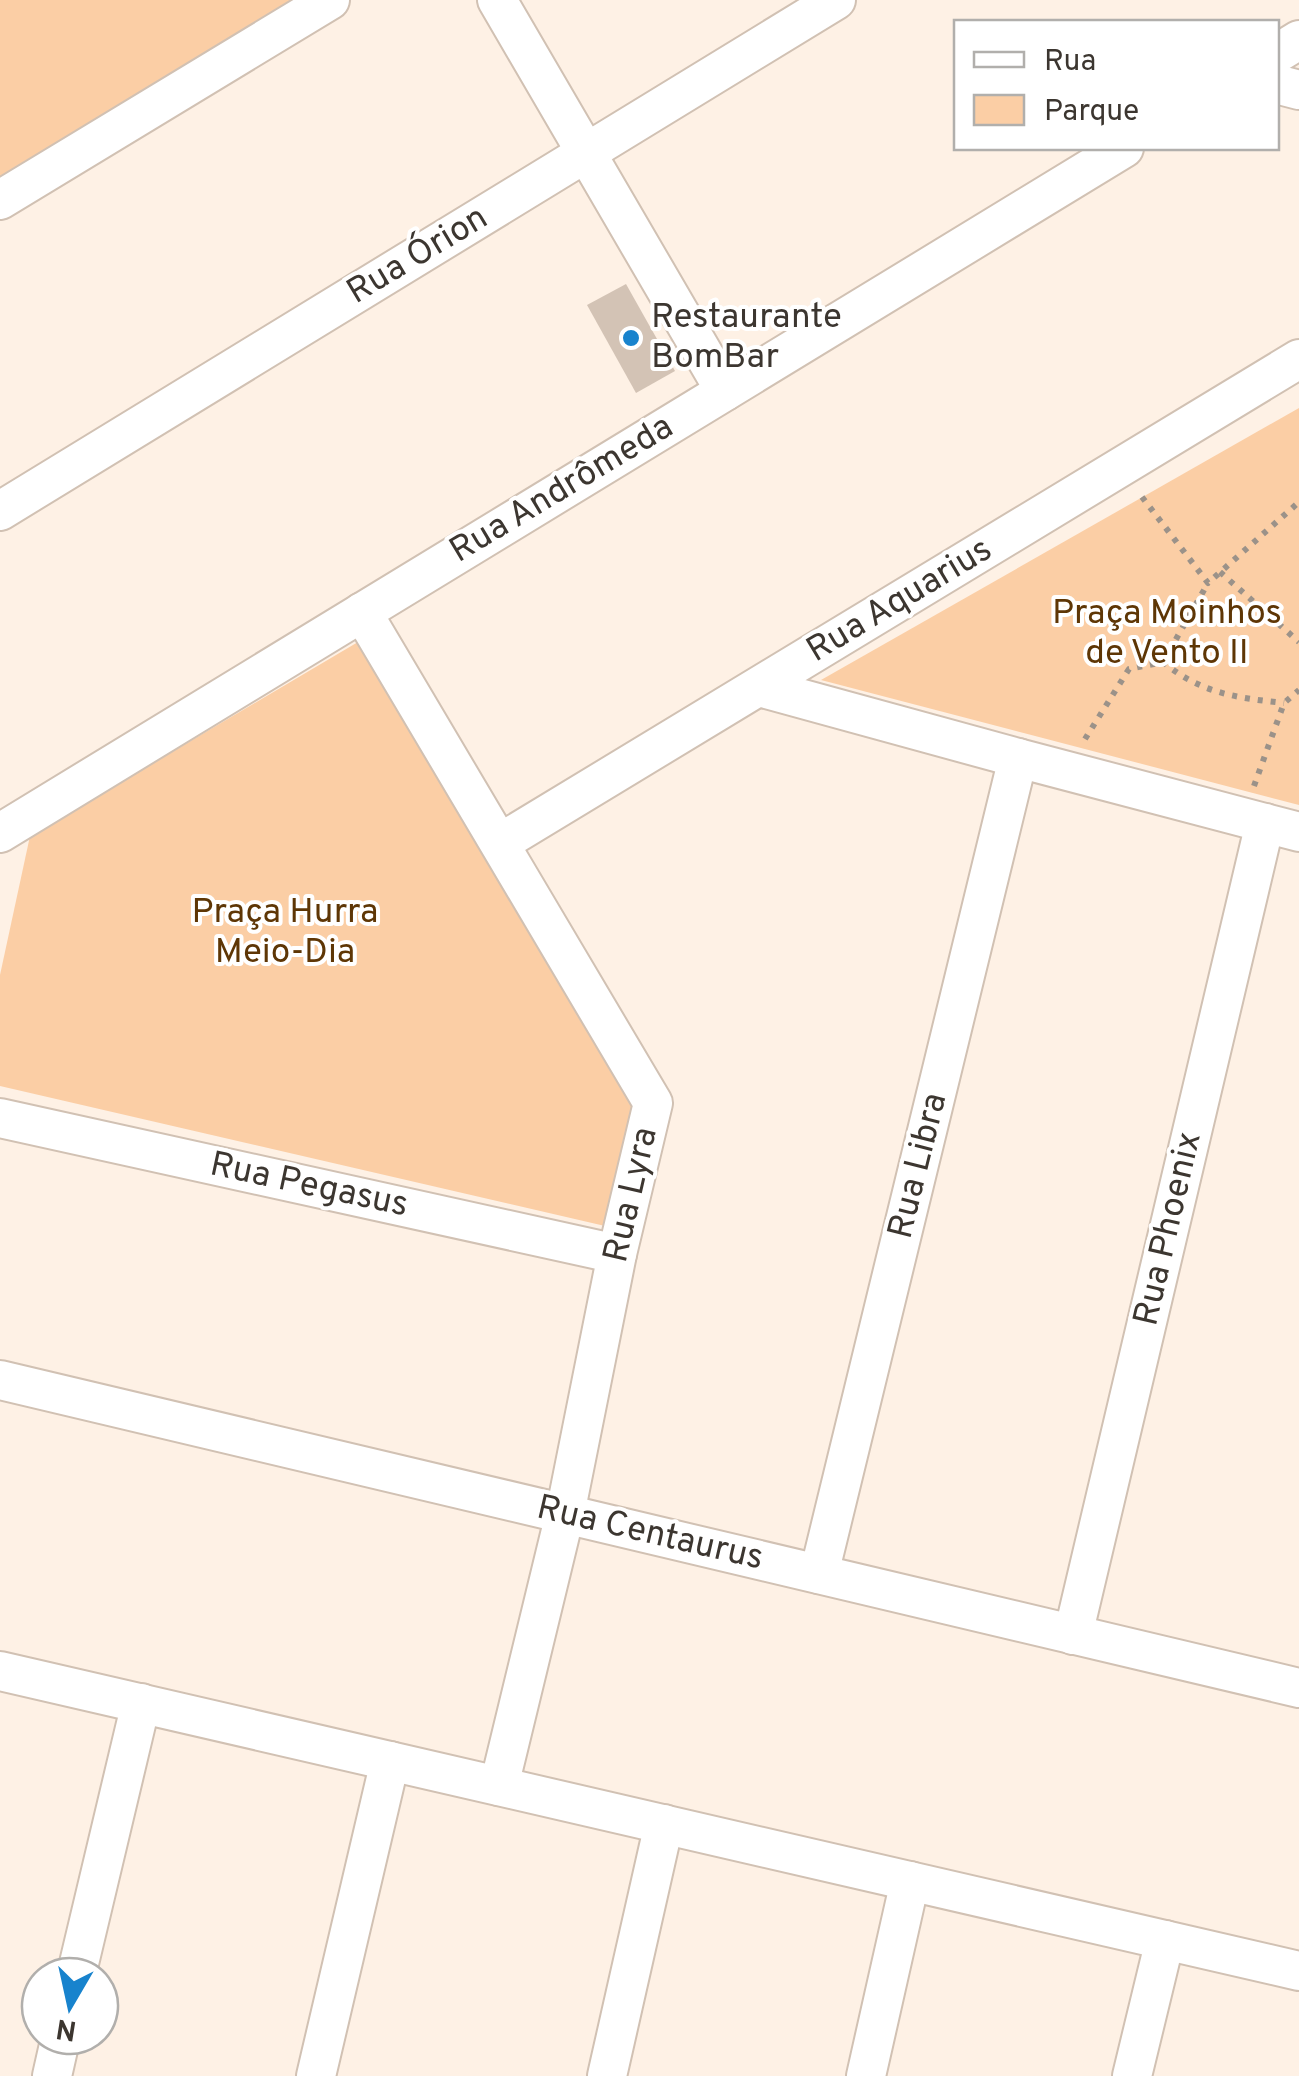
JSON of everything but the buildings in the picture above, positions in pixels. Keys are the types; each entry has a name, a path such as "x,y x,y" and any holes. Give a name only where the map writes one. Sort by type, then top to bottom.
{"street":[{"path":"0,200 330,0"},
{"path":"496,0 725,391"},
{"name":"Rua Órion","path":"0,512 836,0"},
{"name":"Rua Andrômeda","path":"0,834 1121,150"},
{"name":"Rua Aquarius","path":"500,843 1299,359"},
{"name":"Rua Lyra","path":"362,612 654,1103 617,1254 565,1514 499,1786"},
{"path":"759,686 1018,758 1272,816"},
{"name":"Rua Libra","path":"820,1574 1018,758"},
{"name":"Rua Phoenix","path":"1073,1635 1272,816"},
{"name":"Rua Pegasus","path":"0,1118 617,1254"},
{"name":"Rua Centaurus","path":"0,1380 1299,1688"},
{"path":"0,1671 1299,1972"},
{"path":"81,1956 140,1704"},
{"path":"316,2076 390,1761"},
{"path":"607,2076 664,1824"},
{"path":"866,2076 910,1882"},
{"path":"1132,2076 1165,1940"}],"path":[{"path":"1142,497 1208,582"},
{"path":"1080,748 1129,669 1163,662 1208,582 1299,502"},
{"path":"1220,572 1299,642"},
{"path":"1163,662 1181,677 1233,698 1284,703"},
{"path":"1272,816 1284,703 1299,690"}],"green space":[{"path":"0,0 307,0 0,187"},
{"name":"Praça Moinhos de Vento II","path":"1299,408 1299,805 821,680"},
{"name":"Praça Hurra Meio-Dia","path":"358,642 637,1106 605,1226 0,1086 0,975 30,836"}],"place":[{"name":"Restaurante BomBar","path":"631,338"}]}
